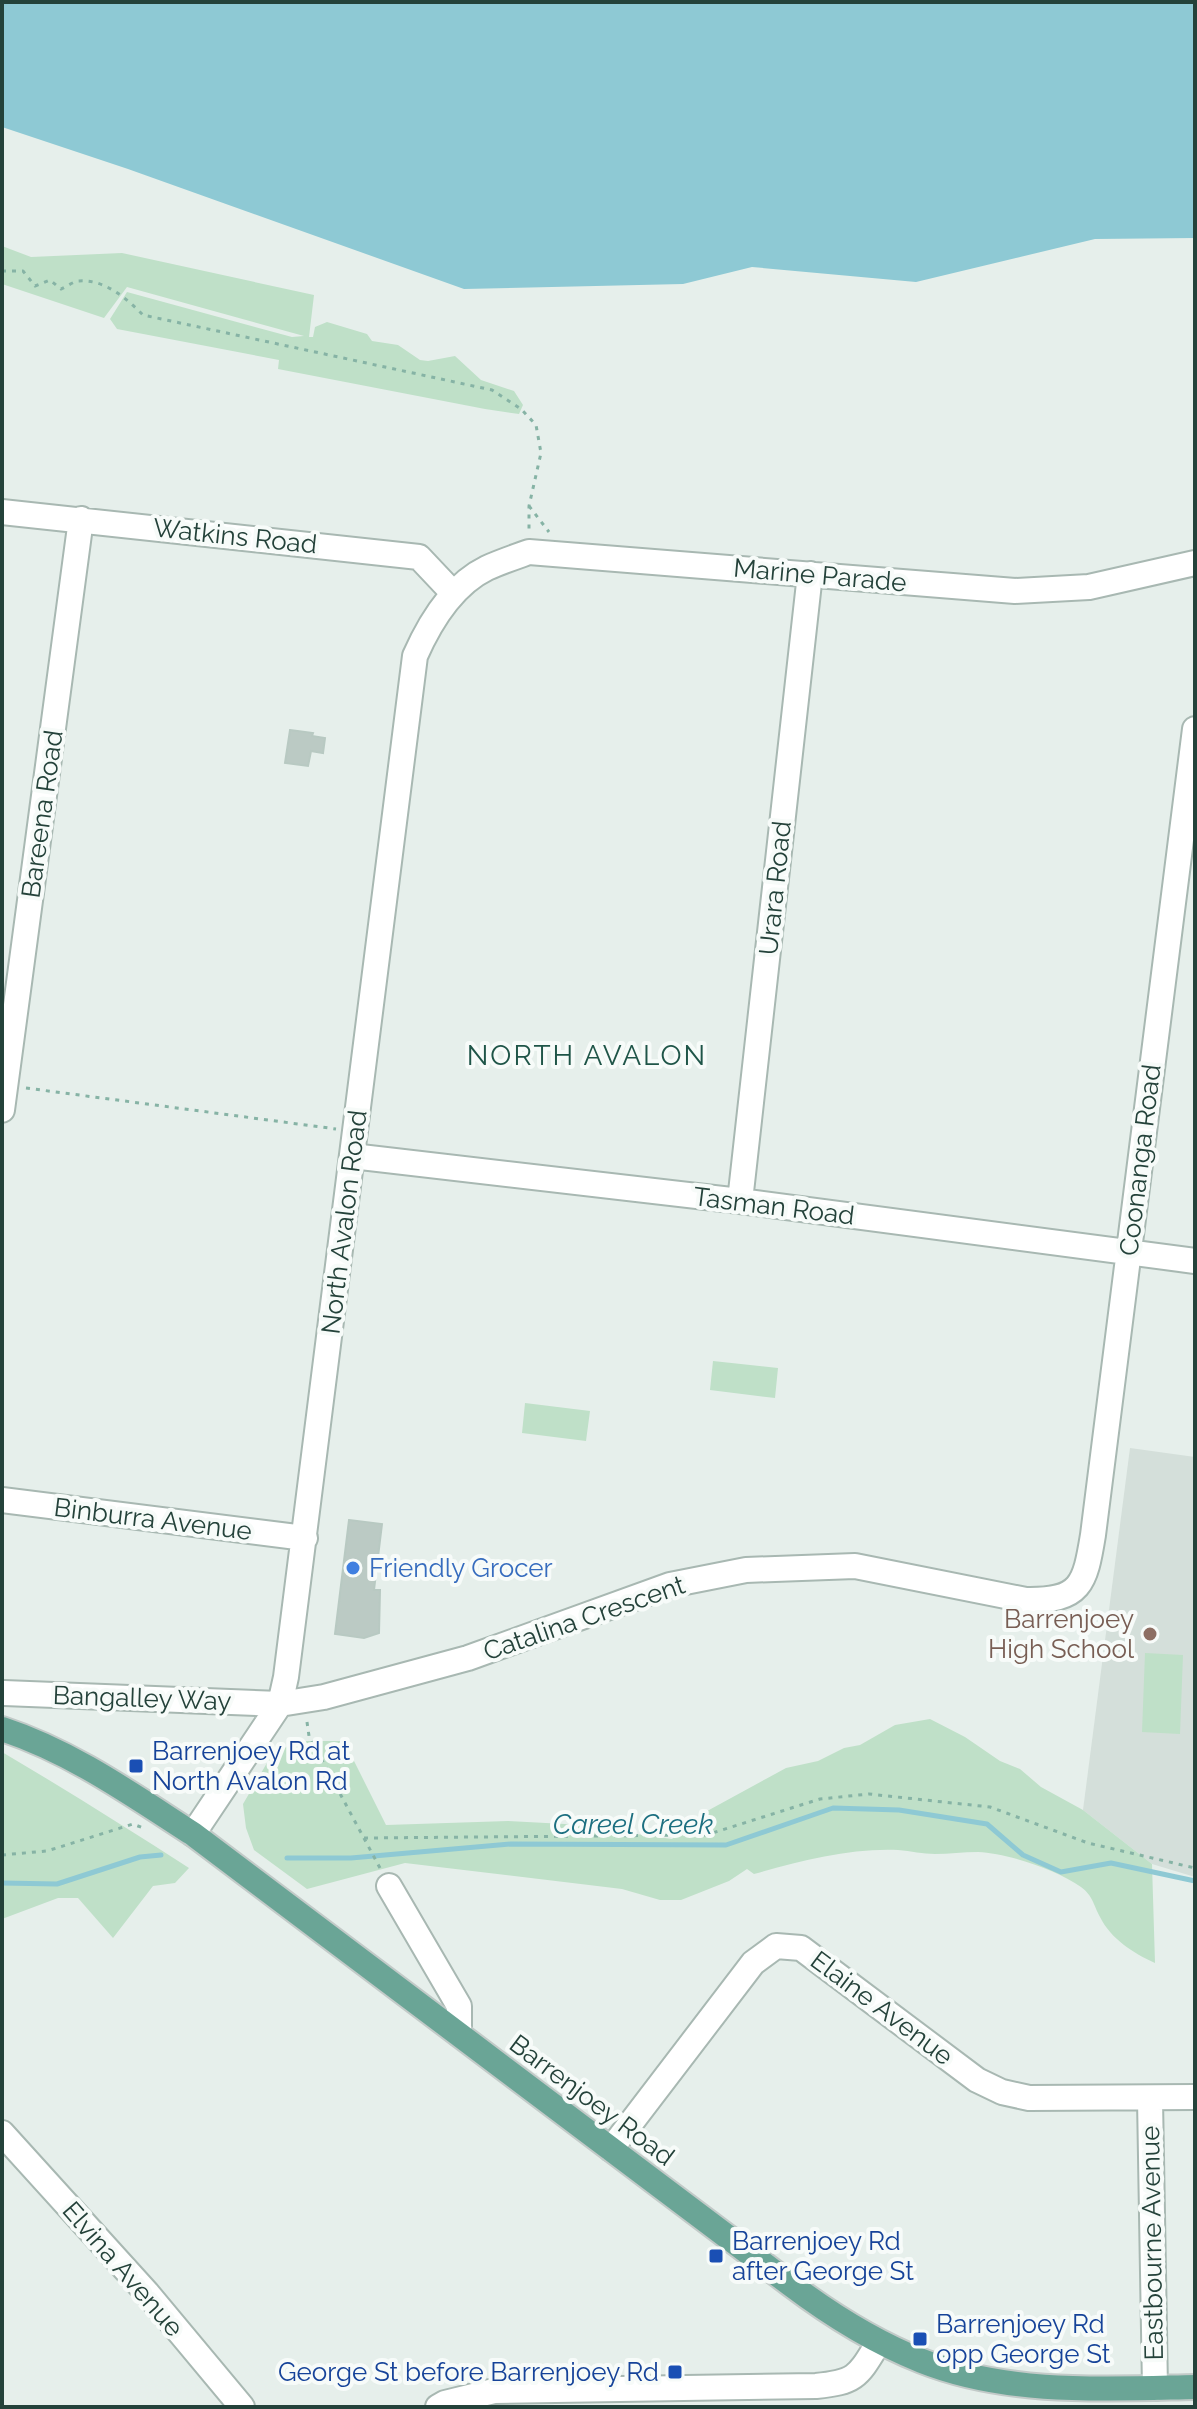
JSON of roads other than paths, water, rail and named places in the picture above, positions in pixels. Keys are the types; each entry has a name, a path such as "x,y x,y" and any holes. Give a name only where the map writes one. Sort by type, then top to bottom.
{"main road":[{"name":"Barrenjoey Road","path":"2,1729 32,1739 93,1769 193,1834 834,2317 879,2342 924,2362 1018,2384 1059,2388 1195,2387"}],"street":[{"name":"Watkins Road","path":"2,512 419,557 453,593"},
{"name":"Bareena Road","path":"4,1098 81,519"},
{"name":"Marine Parade","path":"453,593 485,569 529,552 1015,591 1089,587 1195,563"},
{"name":"Urara Road","path":"740,1201 810,574"},
{"name":"North Avalon Road","path":"193,1834 280,1704 286,1677 415,656 426,630 453,593"},
{"name":"Coonanga Road","path":"1077,1588 1087,1570 1093,1535 1128,1253 1187,863 1195,729"},
{"name":"Tasman Road","path":"354,1144 740,1201 1195,1261"},
{"name":"Binburra Avenue","path":"2,1500 305,1538"},
{"name":"Catalina Crescent","path":"280,1704 468,1658 670,1585 746,1570 855,1566 1026,1600 1054,1601 1077,1588"},
{"name":"Bangalley Way","path":"4,1693 280,1704"},
{"path":"384,1877 459,2006 459,2034"},
{"name":"Elaine Avenue","path":"611,2149 753,1963 776,1946 801,1948 977,2080 1002,2092 1029,2098 1195,2097"},
{"name":"Eastbourne Avenue","path":"1150,2099 1155,2388"},
{"name":"Elvina Avenue","path":"2,2133 147,2293 242,2407"},
{"path":"438,2407 494,2391 845,2383 863,2369 879,2342"}],"water":[{"path":"2,2 1195,2 1195,238 1095,239 916,282 752,267 683,284 464,289 2,127"}],"waterway":[{"name":"Careel Creek","path":"287,1858 351,1858 511,1844 726,1845 833,1808 899,1810 987,1824 1023,1855 1061,1872 1111,1863 1195,1881"},
{"name":"Careel Creek","path":"2,1883 57,1884 140,1857 161,1855"}],"place":[{"name":"Friendly Grocer","path":"353,1568"},
{"name":"Barrenjoey High School","path":"1150,1634"},
{"name":"Barrenjoey Rd at North Avalon Rd","path":"136,1766"},
{"name":"Barrenjoey Rd after George St","path":"716,2256"},
{"name":"Barrenjoey Rd opp George St","path":"920,2339"},
{"name":"George St before Barrenjoey Rd","path":"675,2372"}],"district":[{"name":"NORTH AVALON","path":"587,1055"}]}
